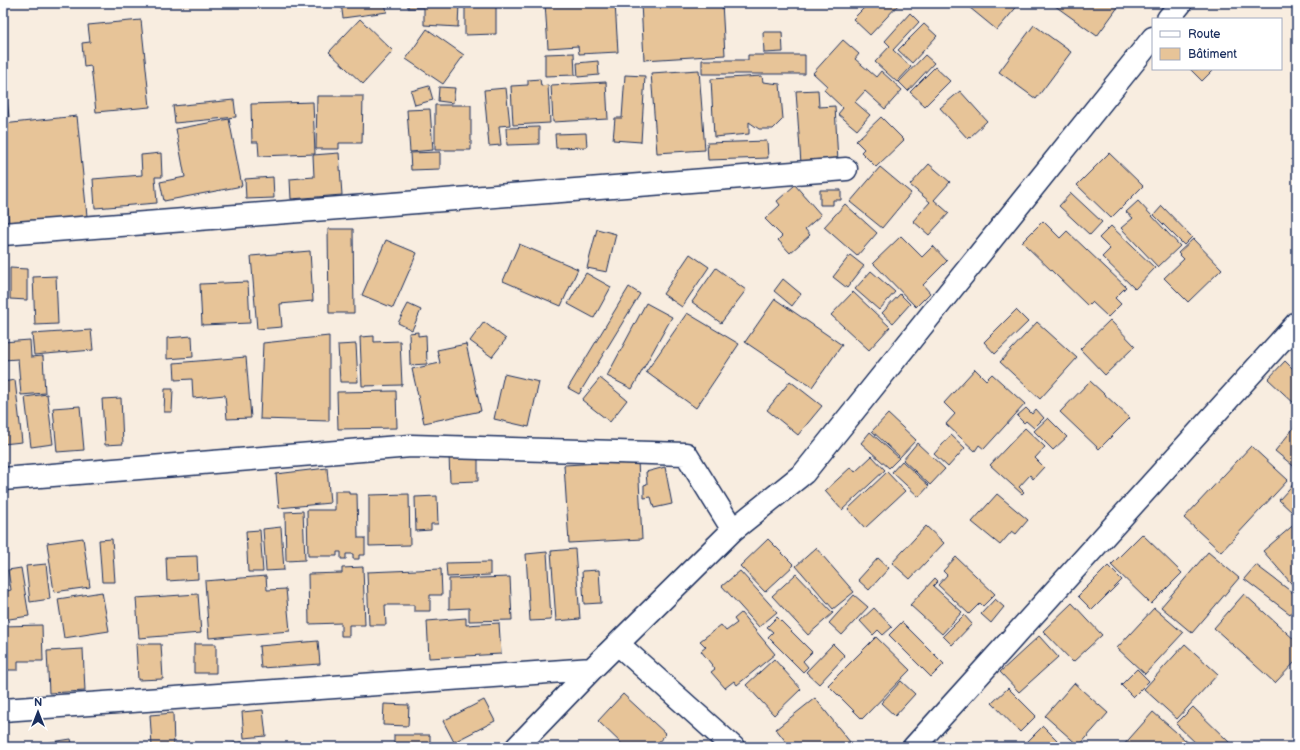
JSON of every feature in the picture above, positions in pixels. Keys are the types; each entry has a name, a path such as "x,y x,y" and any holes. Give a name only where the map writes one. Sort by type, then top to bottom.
{"street":[{"path":"1169,18 1181,3"},
{"path":"516,747 592,669 733,530 804,473 1152,39"},
{"path":"3,234 846,170"},
{"path":"914,747 1297,323"},
{"path":"3,479 411,446 686,454 733,530"},
{"path":"618,644 733,747"},
{"path":"3,710 592,669"}],"building":[{"path":"341,3 385,3 387,12 343,18"},
{"path":"408,3 459,3 458,27 424,25 424,8 408,8"},
{"path":"465,3 496,3 496,34 465,35"},
{"path":"545,3 615,3 618,52 579,54 578,46 548,48"},
{"path":"641,3 722,3 725,55 644,60"},
{"path":"869,3 900,3 870,35 853,19"},
{"path":"964,3 1020,3 997,30"},
{"path":"1051,3 1121,3 1097,36"},
{"path":"910,13 919,22 893,50 911,67 897,82 875,62 890,46 885,41"},
{"path":"360,19 393,51 363,84 329,52"},
{"path":"141,20 150,107 96,112 91,66 84,67 82,43 90,42 88,25"},
{"path":"924,24 937,36 912,63 898,50"},
{"path":"1034,25 1071,52 1036,99 999,72"},
{"path":"427,29 464,55 443,84 406,59"},
{"path":"763,32 782,32 783,52 764,53"},
{"path":"843,40 859,54 855,59 876,77 881,71 902,90 885,109 865,91 855,102 870,115 857,130 838,114 843,108 824,90 827,86 813,73"},
{"path":"574,53 575,75 545,76 545,54"},
{"path":"748,55 805,55 805,74 702,74 702,60 748,60"},
{"path":"925,55 934,63 908,91 899,82"},
{"path":"3,61 9,117 3,118"},
{"path":"598,61 599,75 578,77 577,63"},
{"path":"935,67 950,81 925,106 910,92"},
{"path":"699,70 705,150 657,153 651,73"},
{"path":"1191,70 1213,70 1202,81"},
{"path":"625,75 645,76 641,142 613,140 615,118 622,118"},
{"path":"762,76 763,82 780,84 783,119 773,129 759,129 749,122 749,134 714,137 711,79"},
{"path":"540,79 541,86 548,85 550,123 513,125 511,86 528,85 528,80"},
{"path":"606,82 608,119 553,122 551,85"},
{"path":"429,86 433,100 415,105 411,91"},
{"path":"439,87 455,88 453,103 438,101"},
{"path":"506,88 510,125 499,126 501,145 489,146 484,90"},
{"path":"818,90 819,107 835,106 838,162 801,164 796,91"},
{"path":"960,91 987,121 968,139 940,108"},
{"path":"317,96 363,96 362,143 339,143 339,149 316,149"},
{"path":"234,100 236,117 175,123 173,106"},
{"path":"313,102 315,154 259,156 258,142 252,142 251,104"},
{"path":"435,105 471,105 471,150 435,150"},
{"path":"430,109 433,150 410,152 407,110"},
{"path":"77,116 87,216 9,224 3,162 3,124"},
{"path":"881,117 904,140 876,167 861,152 864,149 856,141"},
{"path":"229,119 242,186 164,201 160,182 185,177 176,129"},
{"path":"539,127 539,144 507,145 506,128"},
{"path":"586,133 587,147 556,148 555,134"},
{"path":"767,141 768,158 708,160 707,143"},
{"path":"440,152 440,169 411,170 410,153"},
{"path":"161,153 162,177 155,177 157,203 95,208 93,179 142,175 141,155"},
{"path":"339,153 342,195 291,199 290,179 314,177 313,155"},
{"path":"1109,153 1143,186 1111,218 1077,185"},
{"path":"929,164 950,182 934,200 949,213 929,235 913,221 930,202 910,185"},
{"path":"880,167 911,193 882,228 850,202"},
{"path":"273,177 274,198 246,199 245,179"},
{"path":"795,185 821,215 805,229 810,235 790,253 778,240 782,236 765,219 780,205 777,201"},
{"path":"820,190 841,190 841,200 833,200 833,205 820,205"},
{"path":"1071,193 1102,222 1090,235 1059,206"},
{"path":"1138,201 1180,246 1158,267 1121,228 1133,218 1126,212"},
{"path":"845,204 877,233 857,256 824,227"},
{"path":"1162,206 1192,237 1184,245 1154,215"},
{"path":"1043,221 1060,238 1067,231 1126,287 1115,298 1121,304 1108,317 1092,302 1088,306 1022,242"},
{"path":"1111,226 1155,268 1135,289 1102,257 1110,249 1099,238"},
{"path":"328,229 353,229 354,313 329,313"},
{"path":"597,229 616,234 607,272 587,268"},
{"path":"901,236 922,257 933,246 947,261 923,285 930,293 916,307 873,263"},
{"path":"1193,239 1222,269 1188,302 1164,278 1184,259 1178,253"},
{"path":"386,240 417,253 393,308 362,295"},
{"path":"519,244 578,269 561,306 503,281"},
{"path":"310,251 313,301 280,304 282,327 257,329 251,256"},
{"path":"690,254 709,267 682,307 663,294"},
{"path":"850,255 864,266 847,288 833,277"},
{"path":"10,268 27,269 27,300 10,299"},
{"path":"716,268 746,290 721,323 692,302"},
{"path":"871,271 895,292 879,310 855,289"},
{"path":"586,273 611,287 594,318 568,304"},
{"path":"56,276 58,324 35,325 33,277"},
{"path":"783,279 801,294 792,306 774,291"},
{"path":"248,282 250,323 202,325 200,284"},
{"path":"629,287 640,294 579,394 568,388"},
{"path":"853,292 890,327 869,350 831,315"},
{"path":"900,294 910,304 893,323 882,313"},
{"path":"775,299 842,345 812,387 745,342"},
{"path":"646,303 672,317 632,389 607,376"},
{"path":"408,304 421,310 412,330 398,323"},
{"path":"1016,310 1028,322 995,354 984,342"},
{"path":"687,313 739,344 696,408 646,372"},
{"path":"1110,320 1135,346 1105,375 1080,349"},
{"path":"484,322 506,339 492,357 470,341"},
{"path":"1037,322 1077,358 1040,399 1000,362"},
{"path":"91,330 93,350 34,355 32,334"},
{"path":"418,332 418,336 426,335 427,364 410,365 409,333"},
{"path":"192,336 193,357 167,359 167,338"},
{"path":"329,336 329,421 260,419 263,343"},
{"path":"374,336 374,342 400,341 402,385 362,386 360,337"},
{"path":"30,340 31,357 43,356 45,393 21,395 18,359 3,360 3,342"},
{"path":"356,344 358,382 340,382 338,345"},
{"path":"466,344 481,411 424,423 412,369 440,363 437,350"},
{"path":"246,357 251,418 227,419 225,395 193,398 192,379 175,380 174,363"},
{"path":"1285,361 1297,373 1297,406 1268,379"},
{"path":"975,369 986,380 992,374 1025,404 984,449 979,445 975,451 946,424 955,414 944,403"},
{"path":"504,374 539,382 529,427 494,419"},
{"path":"600,378 627,400 610,422 582,400"},
{"path":"15,380 22,442 3,444 3,382"},
{"path":"790,381 822,406 798,435 767,410"},
{"path":"1090,381 1130,418 1099,449 1060,412"},
{"path":"165,389 173,389 172,412 164,412"},
{"path":"396,391 397,428 338,429 337,392"},
{"path":"47,394 53,444 31,447 25,397"},
{"path":"121,398 123,444 105,445 102,399"},
{"path":"80,406 84,450 57,452 53,408"},
{"path":"1026,408 1032,414 1036,409 1044,418 1034,428 1026,421 1024,423 1017,416"},
{"path":"888,414 916,440 900,457 872,431"},
{"path":"1048,418 1067,437 1053,450 1034,431"},
{"path":"1297,424 1297,469 1275,451"},
{"path":"1025,428 1045,447 1035,458 1044,467 1033,479 1030,475 1019,487 1024,492 1022,494 990,465"},
{"path":"870,432 899,458 889,468 861,443"},
{"path":"951,435 965,448 948,467 934,454"},
{"path":"917,443 945,469 930,485 903,460"},
{"path":"1251,446 1288,480 1221,552 1184,518"},
{"path":"449,455 478,455 478,481 450,482"},
{"path":"872,456 885,470 842,510 825,491 851,467 855,472"},
{"path":"638,461 642,539 569,543 564,465"},
{"path":"902,461 929,486 919,497 892,472"},
{"path":"665,467 672,504 654,508 651,497 644,498 644,485 647,484 646,472"},
{"path":"327,468 330,503 279,508 276,474"},
{"path":"887,472 905,491 865,528 848,509"},
{"path":"1297,480 1297,512 1294,514 1279,500"},
{"path":"335,491 349,491 349,494 357,494 358,538 365,538 365,555 359,555 359,559 353,559 353,554 346,554 346,559 341,559 341,552 337,552 337,556 308,556 307,510 335,510"},
{"path":"409,494 410,545 369,546 369,495"},
{"path":"997,494 1028,520 1016,534 1012,531 1000,545 972,522"},
{"path":"437,496 438,524 431,524 431,530 416,531 415,497"},
{"path":"303,511 305,560 286,561 285,512"},
{"path":"1297,522 1297,590 1263,551"},
{"path":"926,526 944,543 910,579 892,563"},
{"path":"281,527 284,570 266,571 263,529"},
{"path":"260,530 263,572 248,572 246,531"},
{"path":"1142,534 1182,573 1151,604 1111,565"},
{"path":"83,538 90,587 54,592 47,543"},
{"path":"112,539 115,582 102,582 99,540"},
{"path":"768,539 794,565 765,592 740,566"},
{"path":"816,548 854,592 833,609 796,566"},
{"path":"575,549 580,619 556,621 551,551"},
{"path":"547,552 551,620 530,621 526,554"},
{"path":"1208,552 1239,578 1192,633 1161,607"},
{"path":"197,556 198,579 167,581 166,557"},
{"path":"956,557 995,594 983,606 980,603 969,614 938,585 947,575 943,571"},
{"path":"878,558 889,568 869,590 858,580"},
{"path":"490,562 490,575 447,577 446,563"},
{"path":"46,564 50,599 30,602 26,566"},
{"path":"1256,565 1297,596 1297,605 1290,614 1244,579"},
{"path":"1108,566 1122,580 1092,610 1078,596"},
{"path":"363,567 365,625 349,625 349,636 341,636 341,623 309,624 308,574 342,573 342,568"},
{"path":"21,568 29,616 3,620 3,592 11,590 8,570"},
{"path":"441,569 442,595 430,595 430,611 414,611 414,605 385,605 386,625 369,625 367,572"},
{"path":"599,570 601,603 584,604 582,571"},
{"path":"740,571 777,612 759,627 722,586"},
{"path":"796,574 833,613 808,635 772,596"},
{"path":"266,576 267,590 286,589 290,631 209,638 205,581"},
{"path":"510,577 512,620 469,621 469,608 449,609 449,579"},
{"path":"935,578 938,581 933,586 962,612 942,634 910,605"},
{"path":"102,592 109,631 64,638 58,599"},
{"path":"198,594 201,633 139,638 136,598"},
{"path":"1244,594 1297,642 1297,660 1275,683 1214,628"},
{"path":"854,595 868,607 842,635 829,623"},
{"path":"995,599 1004,607 991,623 981,614"},
{"path":"1072,603 1102,635 1073,662 1043,631"},
{"path":"874,608 892,627 883,635 878,630 873,635 860,621"},
{"path":"1154,608 1183,633 1145,674 1117,648"},
{"path":"741,613 775,654 737,685 734,681 725,688 711,672 715,669 701,651 706,647 700,641 721,625 726,631 737,623 734,619"},
{"path":"964,615 972,624 952,645 943,636"},
{"path":"777,617 812,652 803,661 808,667 803,672 768,637 773,632 767,627"},
{"path":"466,618 466,625 499,623 501,654 429,658 427,621"},
{"path":"902,622 944,664 931,677 889,635"},
{"path":"42,625 43,661 18,661 18,670 3,670 3,626"},
{"path":"1039,636 1058,657 1019,692 1000,672"},
{"path":"876,637 910,670 862,719 828,685"},
{"path":"318,641 320,664 261,668 259,646"},
{"path":"136,644 161,644 163,679 138,680"},
{"path":"194,644 216,644 216,673 194,673"},
{"path":"833,644 845,656 819,684 806,672"},
{"path":"1185,644 1218,674 1177,719 1144,689"},
{"path":"83,649 85,691 49,693 47,651"},
{"path":"774,659 801,689 774,715 746,685"},
{"path":"1137,669 1149,681 1133,697 1121,685"},
{"path":"901,681 915,694 895,716 881,703"},
{"path":"1074,683 1108,713 1079,746 1045,716"},
{"path":"1008,688 1036,716 1020,732 992,703"},
{"path":"623,694 666,734 654,747 625,747 598,721"},
{"path":"815,698 854,747 790,747 776,729"},
{"path":"484,700 495,721 454,742 443,721"},
{"path":"384,704 409,705 408,726 383,725"},
{"path":"1193,707 1230,743 1226,747 1200,747 1176,724"},
{"path":"263,710 266,736 244,738 242,712"},
{"path":"1153,712 1192,746 1122,747"},
{"path":"173,713 174,747 152,747 150,715"},
{"path":"1043,726 1064,747 1022,747"},
{"path":"394,735 430,735 430,747 394,747"},
{"path":"71,739 73,747 20,747"},
{"path":"242,742 243,747 207,747"}]}
